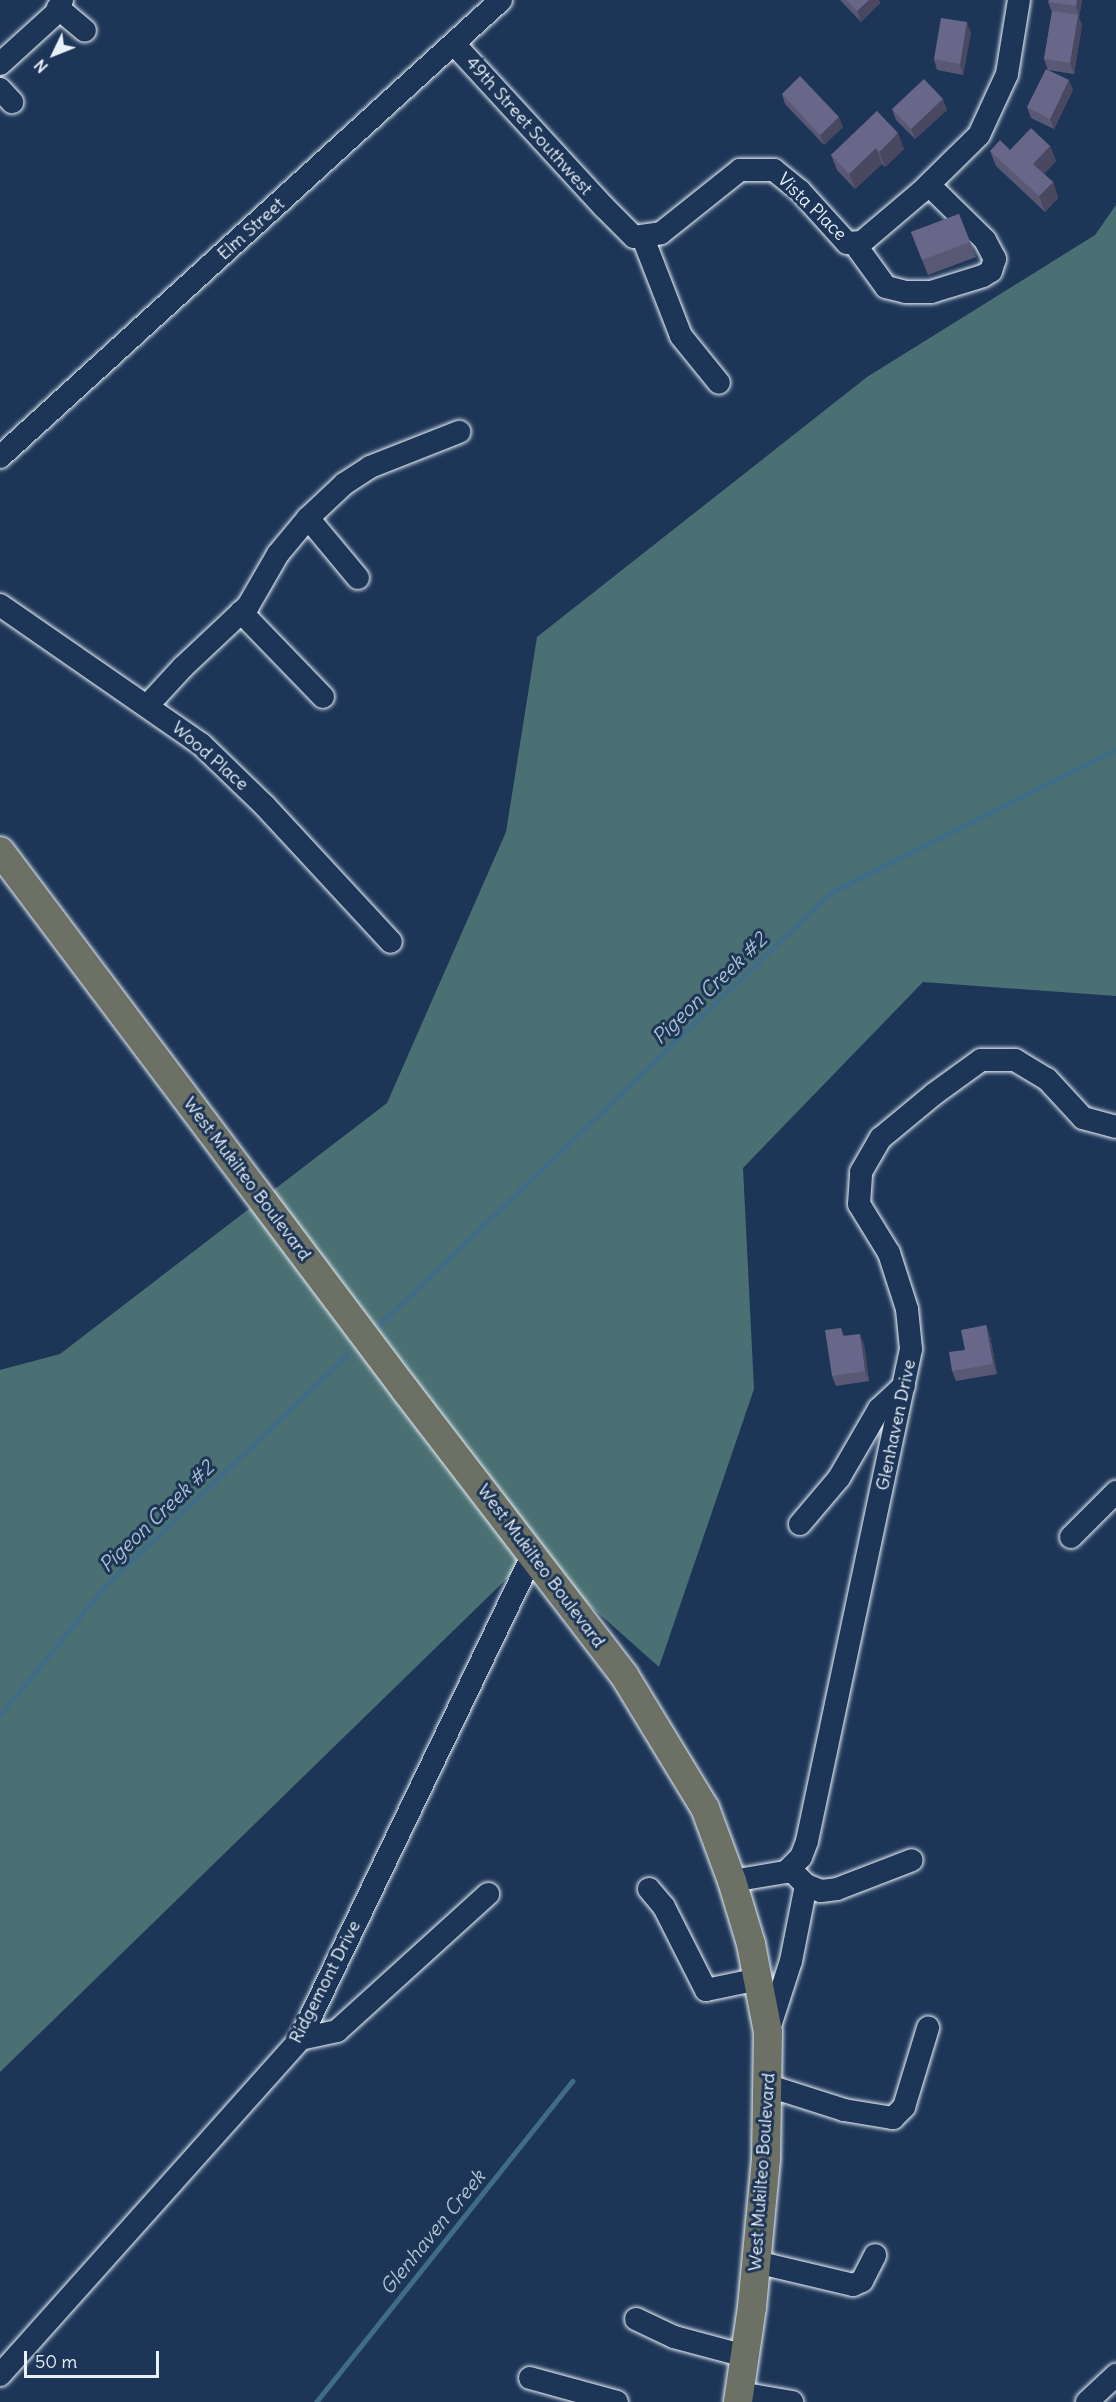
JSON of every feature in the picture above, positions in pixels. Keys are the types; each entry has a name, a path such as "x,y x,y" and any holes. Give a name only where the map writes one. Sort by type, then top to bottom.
{"main road":[{"name":"West Mukilteo Boulevard","path":"0,851 406,1391 624,1675 669,1745 705,1808 732,1881 759,1979 768,2032 769,2085 766,2159 739,2397"}],"street":[{"name":"Elm Street","path":"0,457 455,45 501,0"},
{"name":"Vista Place","path":"643,238 662,233 740,170 774,170 800,191 848,243 862,242 929,184 979,135 1007,74 1019,0"},
{"path":"0,64 54,5 85,31"},
{"name":"49th Street Southwest","path":"455,45 604,207 634,237 643,238"},
{"path":"854,243 886,287 906,292 931,292 983,276 990,271 995,259 984,240 929,184"},
{"path":"643,238 681,336 719,383"},
{"path":"155,718 183,667 248,606 278,554 308,518 344,484 370,467 459,432"},
{"path":"308,518 358,578"},
{"name":"Wood Place","path":"0,605 155,718 201,744 265,806 391,942"},
{"path":"241,612 323,697"},
{"name":"Glenhaven Drive","path":"790,1869 801,1857 807,1841 912,1349 907,1309 889,1253 859,1204 861,1172 880,1138 933,1094 981,1060 1015,1060 1047,1079 1083,1118 1116,1127"},
{"path":"800,1524 839,1478 879,1409 904,1386"},
{"path":"1071,1536 1116,1492"},
{"name":"Ridgemont Drive","path":"0,2375 300,2039 533,1554"},
{"path":"732,1881 776,1875 790,1869 806,1885 820,1891 837,1889 912,1860"},
{"path":"768,2032 791,1961 806,1885"},
{"path":"649,1889 664,1907 706,1990 759,1979"},
{"path":"300,2039 337,2031 488,1894"},
{"path":"769,2085 844,2110 892,2118 904,2107 928,2028"},
{"path":"756,2262 853,2285 862,2281 875,2255"},
{"path":"636,2319 657,2331 674,2337 745,2356"},
{"path":"1087,2402 1116,2375"},
{"path":"530,2378 617,2402"},
{"path":"739,2397 792,2402"}],"green space":[{"path":"1116,205 1116,996 923,982 743,1168 754,1389 659,1667 532,1554 0,2072 0,1370 60,1354 387,1103 506,832 537,637 867,377 1095,235"}],"building":[{"path":"846,0 869,0 857,11"},
{"path":"1049,0 1077,0 1076,6 1048,2"},
{"path":"1052,11 1078,15 1070,63 1044,59"},
{"path":"941,18 967,22 960,64 934,59"},
{"path":"1046,69 1069,80 1050,119 1027,107"},
{"path":"800,76 839,117 820,135 782,94"},
{"path":"924,79 943,99 911,129 892,109"},
{"path":"877,111 898,133 879,152 876,148 849,174 831,155"},
{"path":"1031,128 1050,146 1033,164 1053,182 1039,196 990,151 1000,140 1010,150"},
{"path":"959,214 970,242 922,260 911,232"},
{"path":"986,1325 993,1364 952,1371 949,1352 965,1350 961,1330"},
{"path":"841,1328 842,1336 860,1334 865,1371 832,1376 825,1330"}],"waterway":[{"name":"Pigeon Creek #2","path":"378,1326 830,893 1116,749"},
{"name":"Pigeon Creek #2","path":"0,1715 105,1586 348,1354"},
{"name":"Glenhaven Creek","path":"316,2402 572,2081"}]}
